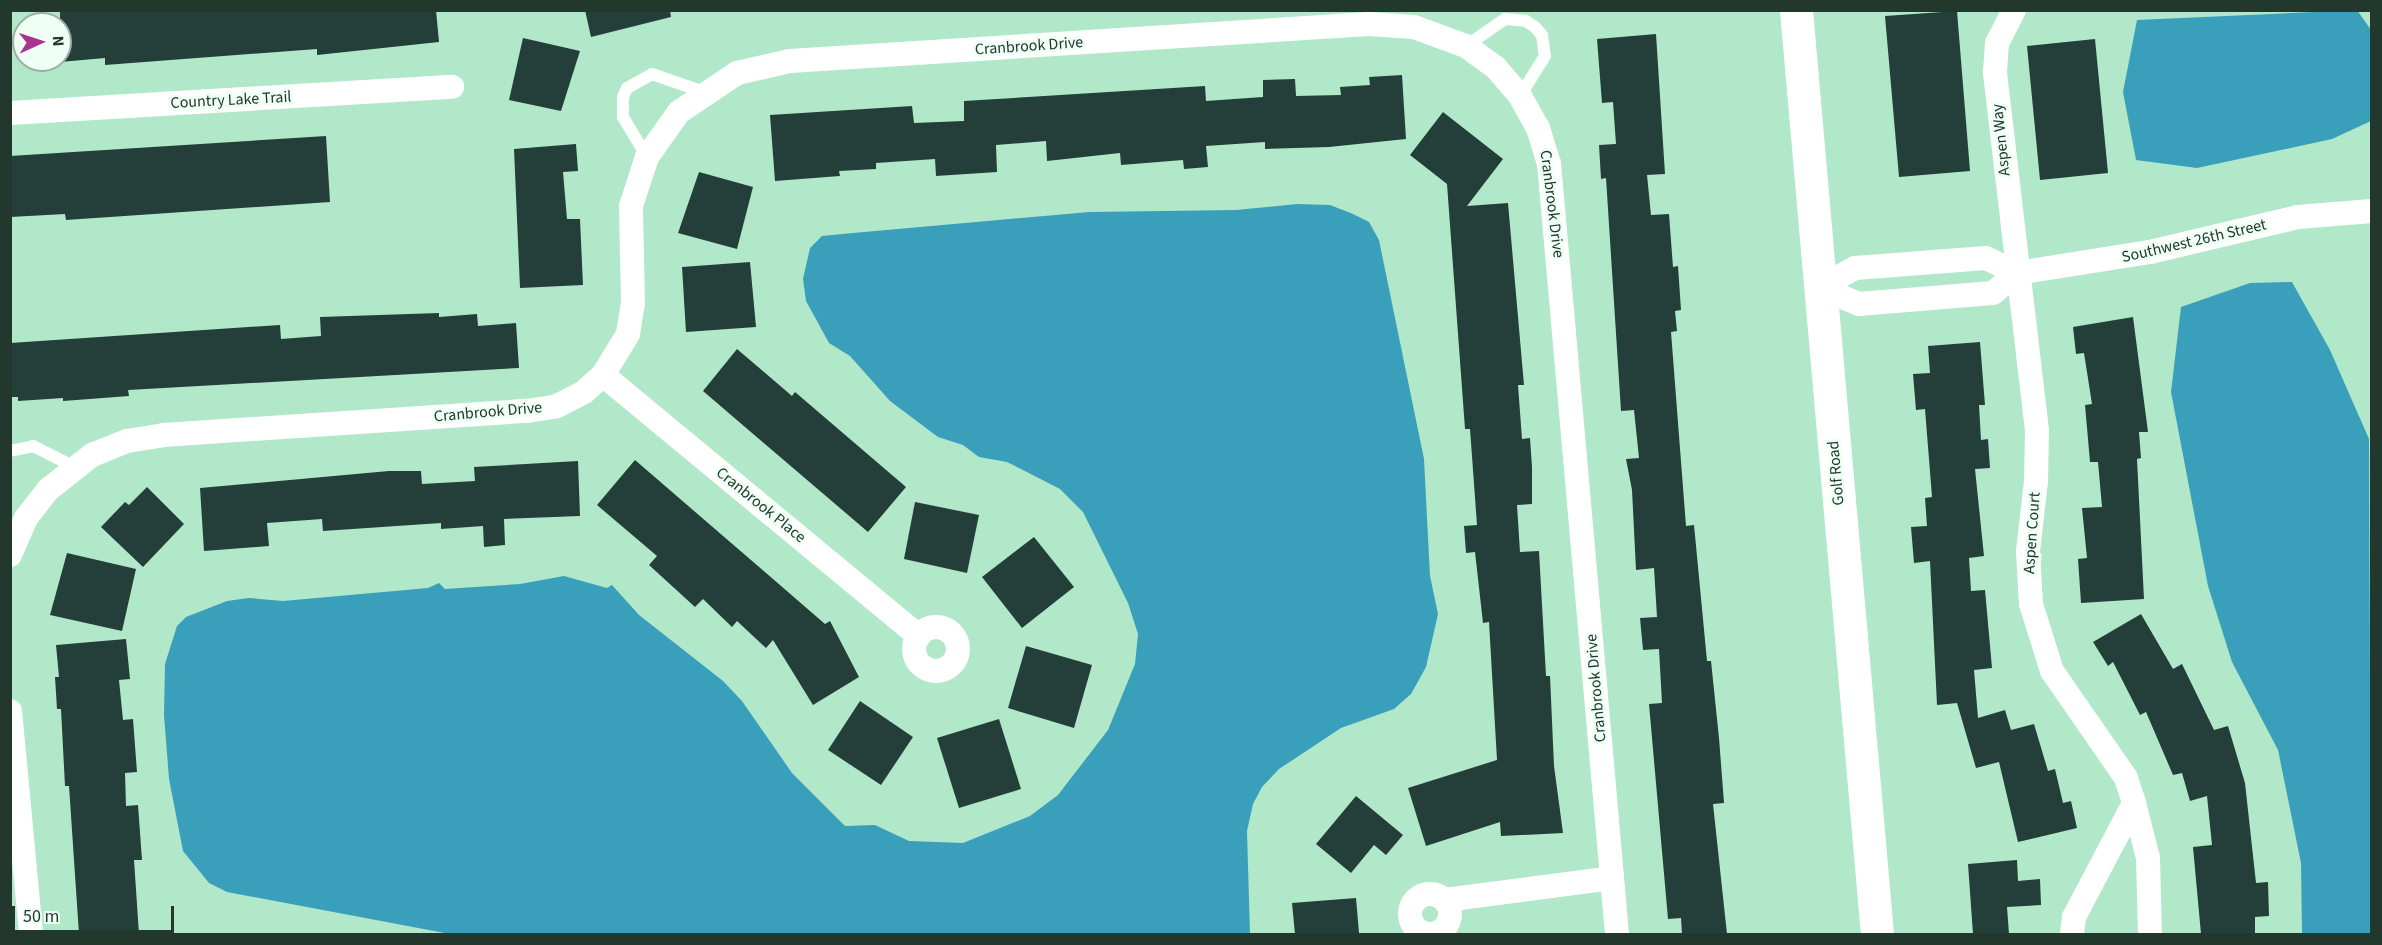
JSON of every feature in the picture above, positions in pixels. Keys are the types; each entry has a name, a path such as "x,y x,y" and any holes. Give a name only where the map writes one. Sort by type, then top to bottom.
{"street":[{"name":"Golf Road","path":"1796,10 1877,934"},
{"name":"Aspen Way","path":"2014,10 1997,42 1995,73 2017,273"},
{"name":"Cranbrook Drive","path":"13,536 49,489 75,467 109,447 163,435 527,411 571,400 603,375 622,348 631,319 629,224 647,157 666,126 704,92 737,73 790,61 1369,24 1414,27 1466,46 1496,68 1520,96 1538,128 1552,181 1617,934"},
{"name":"Country Lake Trail","path":"10,113 452,87"},
{"name":"Southwest 26th Street","path":"2017,273 2150,252 2298,217 2372,211"},
{"path":"1986,258 2017,273 1993,293 1859,304 1819,288 1856,268 1986,258"},
{"name":"Aspen Court","path":"2017,273 2037,430 2036,481 2028,551 2031,604 2052,671 2126,778 2148,858 2150,934"},
{"name":"Cranbrook Place","path":"603,375 919,636"},
{"path":"10,711 31,934"},
{"path":"2072,934 2074,917 2134,803"},
{"path":"1445,900 1612,878"}],"lane":[{"path":"1466,46 1505,19 1526,21 1535,27 1542,35 1545,56 1520,96"},
{"path":"647,157 623,117 623,97 627,88 652,74 704,92"},
{"path":"10,451 33,446 75,467"}],"water":[{"path":"2357,10 2371,30 2371,121 2332,139 2197,168 2136,160 2123,92 2137,20"},
{"path":"1297,204 1330,205 1353,214 1369,222 1379,240 1424,459 1430,576 1438,614 1426,667 1411,694 1394,709 1341,728 1279,769 1262,787 1253,804 1247,831 1250,934 450,934 227,892 209,883 183,851 169,779 164,715 165,664 177,626 186,617 227,601 249,598 283,601 428,588 439,583 445,589 520,584 564,576 607,588 612,585 639,615 723,681 742,701 792,773 845,826 875,825 909,841 963,843 1030,816 1058,795 1108,730 1135,664 1138,634 1128,603 1083,512 1060,489 1007,462 979,457 963,445 938,437 890,401 850,356 829,343 806,301 803,279 810,248 822,236 853,233 1089,212 1236,210"},
{"path":"2292,282 2330,350 2369,439 2371,934 2302,934 2301,863 2278,750 2232,662 2208,586 2171,392 2181,307 2250,283"}],"building":[{"path":"60,10 436,10 439,42 317,55 317,49 105,65 105,58 72,61 72,12 60,12"},
{"path":"585,10 670,10 671,17 591,37"},
{"path":"1957,11 1970,171 1899,177 1885,16"},
{"path":"1656,34 1665,174 1647,175 1651,215 1669,214 1673,267 1678,266 1681,310 1675,311 1677,331 1671,332 1686,526 1694,525 1707,661 1711,661 1719,738 1724,803 1713,804 1727,934 1682,934 1681,918 1668,919 1649,704 1662,703 1659,649 1643,650 1640,618 1657,617 1654,568 1636,570 1632,490 1626,459 1639,458 1634,410 1621,411 1606,178 1601,179 1599,145 1616,144 1613,102 1602,103 1597,39"},
{"path":"523,38 580,51 561,111 509,100"},
{"path":"2095,39 2108,173 2040,180 2027,46"},
{"path":"1402,75 1406,139 1329,147 1265,149 1265,142 1206,146 1208,167 1184,169 1183,160 1121,165 1120,153 1047,161 1046,141 996,145 997,172 936,176 935,159 876,163 876,169 839,171 840,176 775,181 770,115 912,106 914,123 964,121 964,101 1205,86 1206,101 1263,97 1263,80 1295,79 1296,96 1341,95 1340,87 1370,85 1369,77"},
{"path":"1443,112 1503,159 1467,206 1508,203 1524,385 1518,385 1522,439 1530,438 1532,467 1532,504 1517,505 1520,552 1539,551 1546,676 1550,676 1554,766 1563,833 1501,836 1500,822 1426,846 1408,788 1497,760 1489,622 1483,623 1475,552 1466,553 1464,526 1477,525 1470,429 1465,429 1447,184 1410,155"},
{"path":"326,136 330,202 66,220 65,214 10,217 10,156"},
{"path":"576,144 578,171 563,172 567,219 580,219 583,285 520,288 514,149"},
{"path":"699,172 753,187 737,249 678,233"},
{"path":"750,262 756,327 686,332 682,267"},
{"path":"439,313 439,317 477,314 478,326 516,323 519,368 128,390 129,396 63,401 63,398 18,401 18,397 10,397 10,343 280,325 281,339 321,336 320,317"},
{"path":"2133,317 2148,432 2139,432 2141,458 2137,459 2144,599 2081,603 2078,559 2087,558 2082,508 2102,507 2098,462 2090,462 2085,405 2092,404 2084,353 2076,354 2073,327"},
{"path":"1980,342 1985,405 1979,405 1981,440 1988,439 1990,468 1975,469 1984,556 1969,558 1971,591 1985,590 1992,668 1974,670 1978,718 2005,710 2011,730 2034,724 2048,771 2055,769 2063,803 2071,801 2077,828 2018,842 1999,762 1976,768 1957,703 1937,705 1930,561 1914,563 1911,527 1927,526 1925,498 1932,497 1925,409 1916,410 1913,374 1930,373 1928,346"},
{"path":"737,349 792,396 795,392 906,487 868,532 703,391"},
{"path":"635,460 825,624 830,621 859,677 813,705 773,640 766,648 737,621 732,627 703,599 695,607 649,565 657,556 597,505"},
{"path":"578,461 580,516 504,519 505,545 484,547 483,526 441,529 441,523 323,531 322,519 267,523 269,546 204,551 200,488 389,471 421,471 422,484 475,481 474,467"},
{"path":"147,487 184,524 143,567 101,527 125,502 129,505"},
{"path":"915,502 979,515 967,573 904,559"},
{"path":"1034,537 1074,587 1022,628 982,577"},
{"path":"67,553 136,569 122,631 50,615"},
{"path":"2141,614 2173,669 2182,664 2214,730 2228,726 2245,783 2256,883 2268,882 2269,916 2255,917 2255,934 2201,934 2193,847 2212,845 2207,796 2190,801 2182,773 2173,775 2146,712 2140,715 2113,662 2108,666 2093,642"},
{"path":"126,639 130,679 119,680 123,720 133,719 137,772 125,773 126,806 138,805 142,860 134,860 139,934 79,934 69,786 65,786 61,709 57,709 55,677 59,677 56,645"},
{"path":"1026,646 1092,665 1074,728 1008,708"},
{"path":"860,701 913,737 881,785 828,750"},
{"path":"999,719 1021,789 959,808 937,738"},
{"path":"1356,796 1403,835 1386,855 1374,845 1351,873 1316,844"},
{"path":"2017,860 2018,881 2040,879 2041,905 2007,907 2009,934 1973,934 1968,864"},
{"path":"1356,898 1359,933 1295,934 1292,903"}]}
